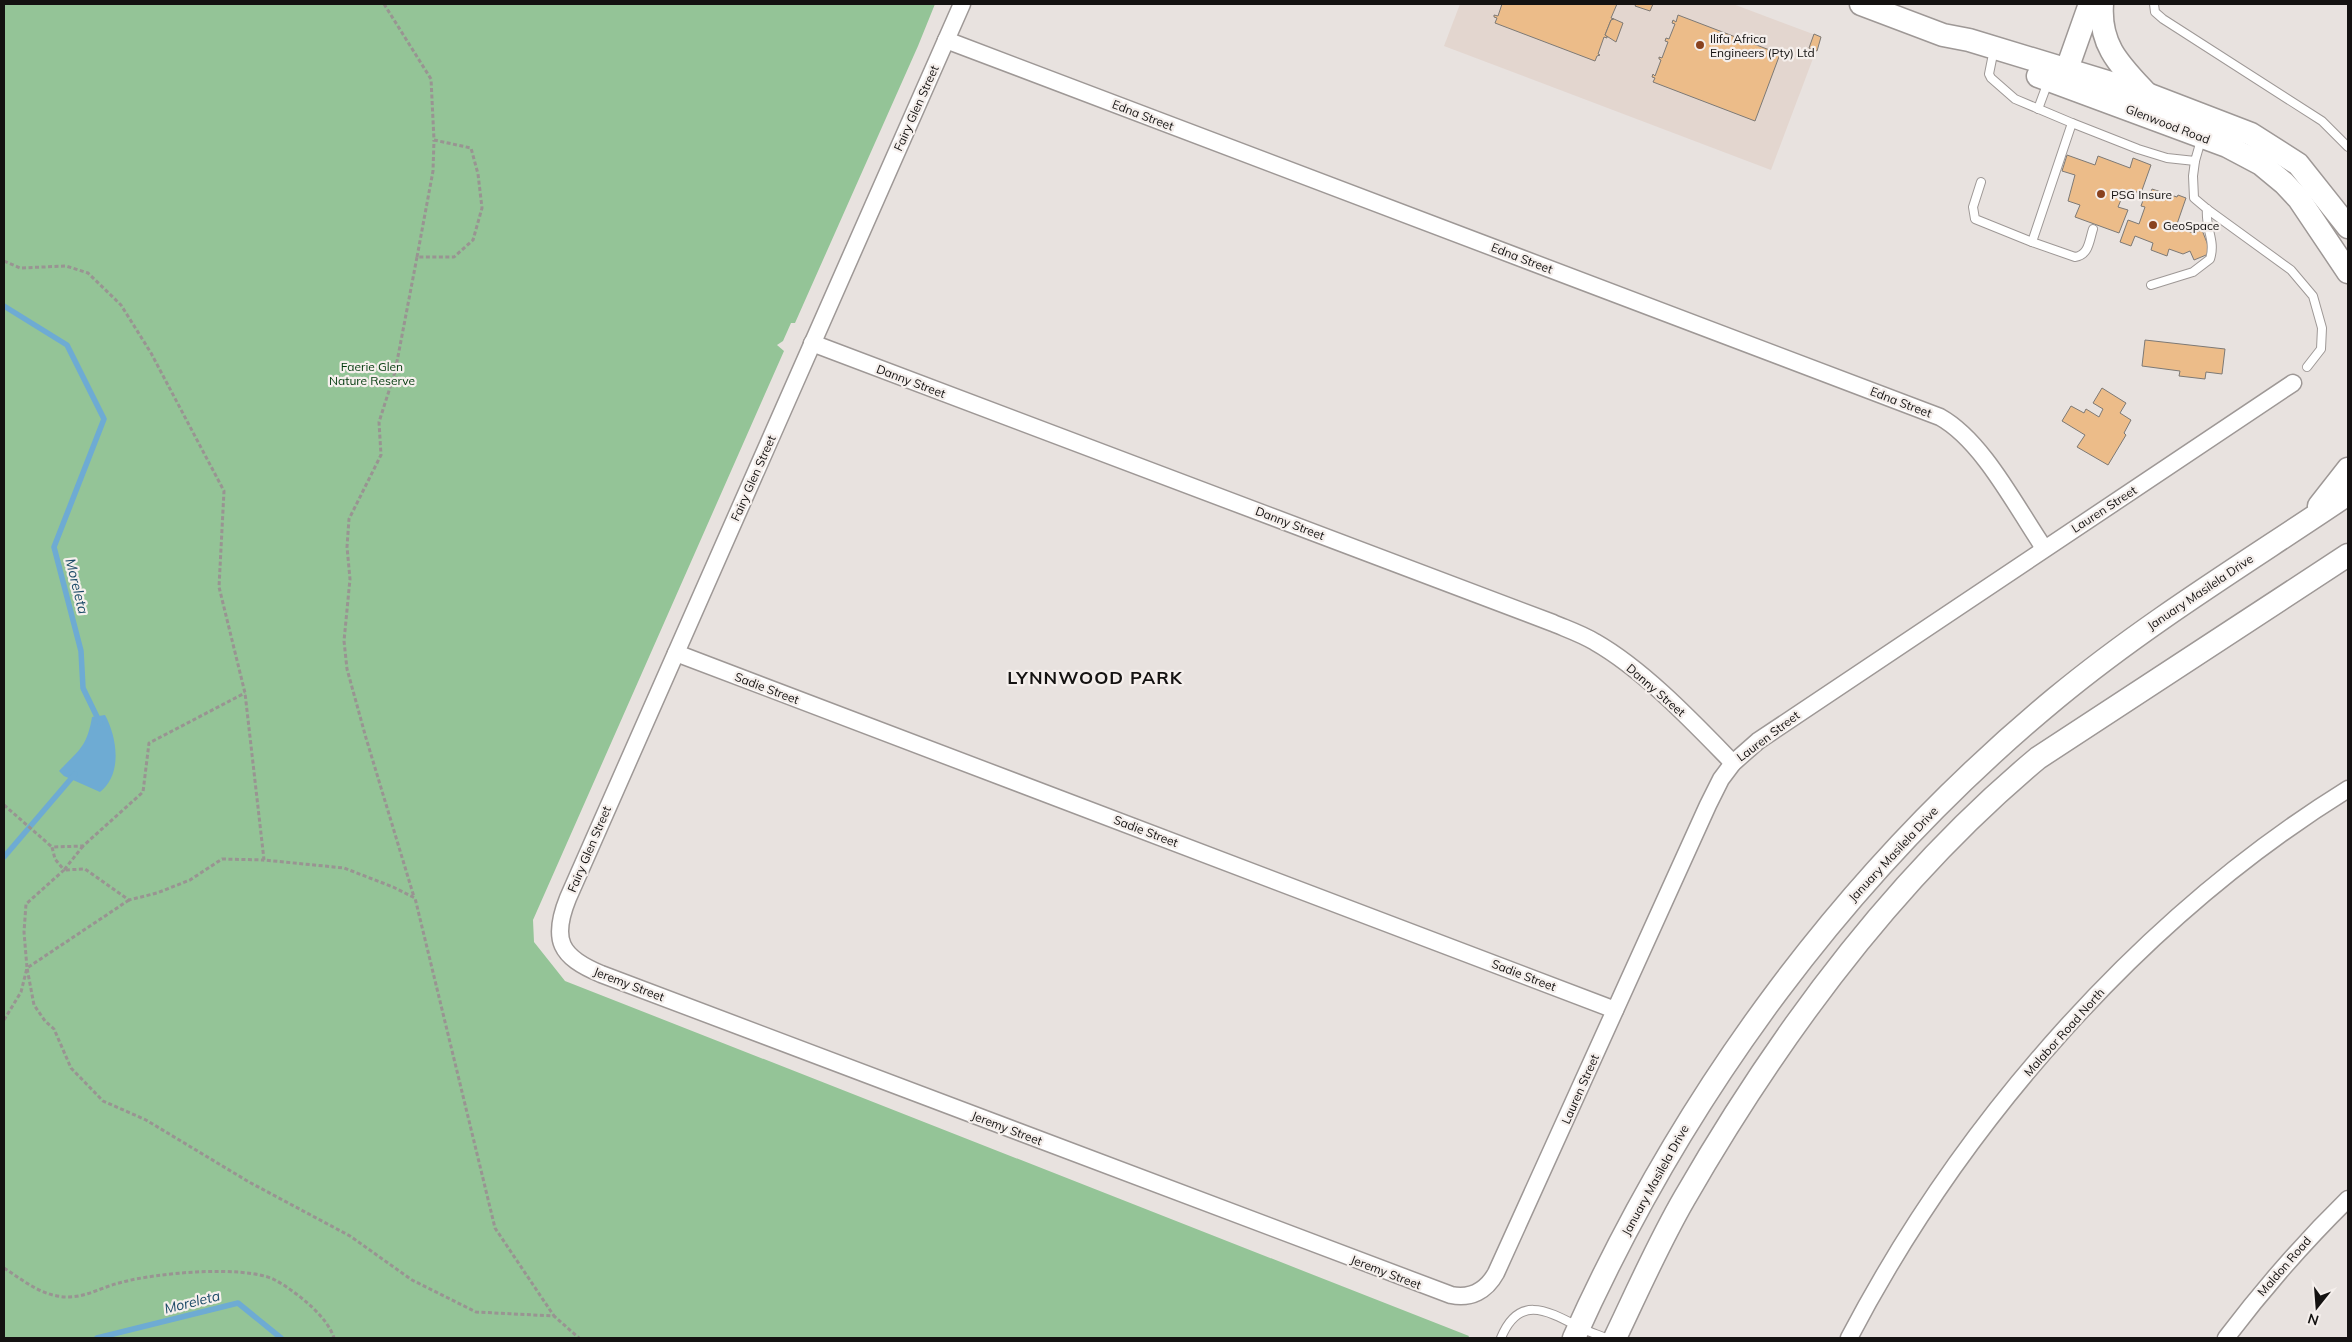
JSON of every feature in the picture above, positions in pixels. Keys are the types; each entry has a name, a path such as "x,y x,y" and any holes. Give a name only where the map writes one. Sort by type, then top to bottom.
{"main road":[{"name":"Glenwood Road","path":"1865,4 1943,35 1959,45 1992,59 2148,94 2206,127 2261,164 2284,183 2320,227 2348,272"},
{"path":"2058,75 2090,4"},
{"path":"2102,4 2102,26 2107,45 2117,62 2148,94"},
{"name":"Glenwood Road","path":"1943,35 1963,38 2058,75 2206,127 2252,134 2298,164 2348,227"},
{"path":"2305,522 2348,469"},
{"name":"January Masilela Drive","path":"1577,1333 1642,1200 1700,1102 1779,987 1861,887 1953,791 2057,697 2129,641 2204,588 2348,494"},
{"path":"1615,1338 1671,1223 1725,1130 1808,1007 1862,939 1945,844 2004,787 2038,758 2348,555"}],"street":[{"name":"Fairy Glen Street","path":"568,954 559,933 562,912 962,4"},
{"name":"Edna Street","path":"946,40 1940,417 1961,431 1976,446 2044,548"},
{"name":"Danny Street","path":"812,342 1553,623 1588,638 1631,667 1733,762"},
{"name":"Lauren Street","path":"1451,1295 1467,1296 1473,1294 1486,1287 1496,1273 1708,805 1721,779 1733,762 1775,729 2293,383"},
{"name":"Sadie Street","path":"676,653 1615,1010"},
{"name":"Malabor Road North","path":"1849,1338 1889,1265 1938,1189 2016,1086 2048,1048 2110,982 2201,898 2248,860 2348,789"},
{"name":"Jeremy Street","path":"568,954 578,964 601,974 1451,1295"},
{"name":"Maldon Road","path":"2226,1338 2273,1276 2348,1199"}],"lane":[{"path":"2154,4 2155,12 2163,18 2322,121 2348,147"},
{"path":"1992,59 1989,74 2000,88 2015,99 2138,149 2167,158 2195,161"},
{"path":"2038,109 2058,75"},
{"path":"2032,242 2072,123"},
{"path":"2206,127 2192,176 2194,198 2291,270 2313,296 2322,328 2321,349 2307,367"},
{"path":"1981,182 1973,207 1975,219 2075,258 2086,253 2093,229"},
{"path":"2151,285 2193,272 2210,259 2213,244 2206,222 2207,209"},
{"path":"1501,1338 1510,1321 1521,1312 1531,1309 1554,1314 1577,1333 1606,1338"}],"path":[{"path":"384,4 431,79 434,140 433,172 395,372 379,422 380,455 349,519 347,546 350,579 344,641 347,669 415,898 495,1228 554,1316 579,1338"},
{"path":"417,257 454,257 473,240 482,208 478,174 471,148 434,140"},
{"path":"4,261 20,268 66,266 88,273 121,305 151,353 224,491 219,587 245,693 264,860"},
{"path":"245,693 149,743 143,792 83,846 64,870 26,904 24,932 34,1005 45,1022 54,1029 71,1068 103,1101 146,1120 248,1182 350,1236 412,1280 476,1312 554,1316"},
{"path":"4,805 52,847 55,859 64,870"},
{"path":"52,847 83,846"},
{"path":"4,1020 21,992 28,968 128,900 157,893 190,880 222,859 264,860 344,868 393,887 415,898"},
{"path":"64,870 85,869 128,900"},
{"path":"4,1268 42,1292 68,1297 87,1294 122,1282 166,1275 240,1273 272,1279 302,1298 318,1313 331,1329 334,1338"}],"shaded area":[{"path":"1460,4 1733,4 1821,37 1771,170 1444,46"}],"green space":[{"name":"Faerie Glen Nature Reserve","path":"4,4 935,4 795,323 791,323 783,341 777,345 784,351 533,920 534,942 565,981 1469,1336 1468,1338 4,1338"}],"water":[{"path":"105,715 113,734 116,755 112,775 100,792 64,776 59,771 85,742 92,717"}],"building":[{"path":"1502,4 1617,4 1611,18 1614,19 1611,20 1605,35 1607,38 1604,37 1598,54 1600,55 1597,56 1595,61 1495,23 1497,18 1494,15 1498,16"},
{"path":"1636,4 1653,4 1650,11 1635,6"},
{"path":"1678,15 1780,54 1755,121 1653,82 1655,78 1652,77 1653,74 1655,76 1661,60 1659,57 1662,58 1668,42 1665,41 1666,38 1669,39 1675,24 1672,23 1673,20 1676,22"},
{"path":"1614,19 1623,23 1616,42 1605,35 1611,20"},
{"path":"1814,34 1821,37 1817,51 1809,48"},
{"name":"PSG Insure","path":"2067,155 2095,165 2098,156 2130,168 2133,158 2151,165 2141,193 2133,191 2130,197 2123,195 2118,207 2128,210 2119,233 2075,217 2080,205 2068,201 2075,175 2062,171"},
{"name":"GeoSpace","path":"2152,189 2186,198 2177,224 2184,227 2182,229 2193,233 2202,230 2211,253 2194,260 2190,251 2183,254 2169,249 2167,256 2151,250 2153,243 2135,236 2131,246 2120,242 2128,220 2139,224 2145,207 2141,206 2145,195 2149,197"},
{"path":"2145,340 2225,349 2222,374 2206,372 2205,379 2179,376 2180,371 2142,366"},
{"path":"2102,388 2126,403 2120,413 2131,420 2124,433 2126,435 2108,465 2077,447 2085,435 2062,421 2071,406 2084,413 2086,409 2099,417 2103,409 2093,403"}],"waterway":[{"name":"Moreleta","path":"4,306 67,345 104,419 54,547 81,651 83,688 100,723"},
{"name":"Moreleta","path":"4,857 75,774"},
{"name":"Moreleta","path":"97,1338 238,1303 281,1338"}],"place":[{"name":"Ilifa Africa Engineers (Pty) Ltd","path":"1700,45"},
{"name":"PSG Insure","path":"2101,194"},
{"name":"GeoSpace","path":"2153,225"}],"district":[{"name":"LYNNWOOD PARK","path":"1095,677"}]}
